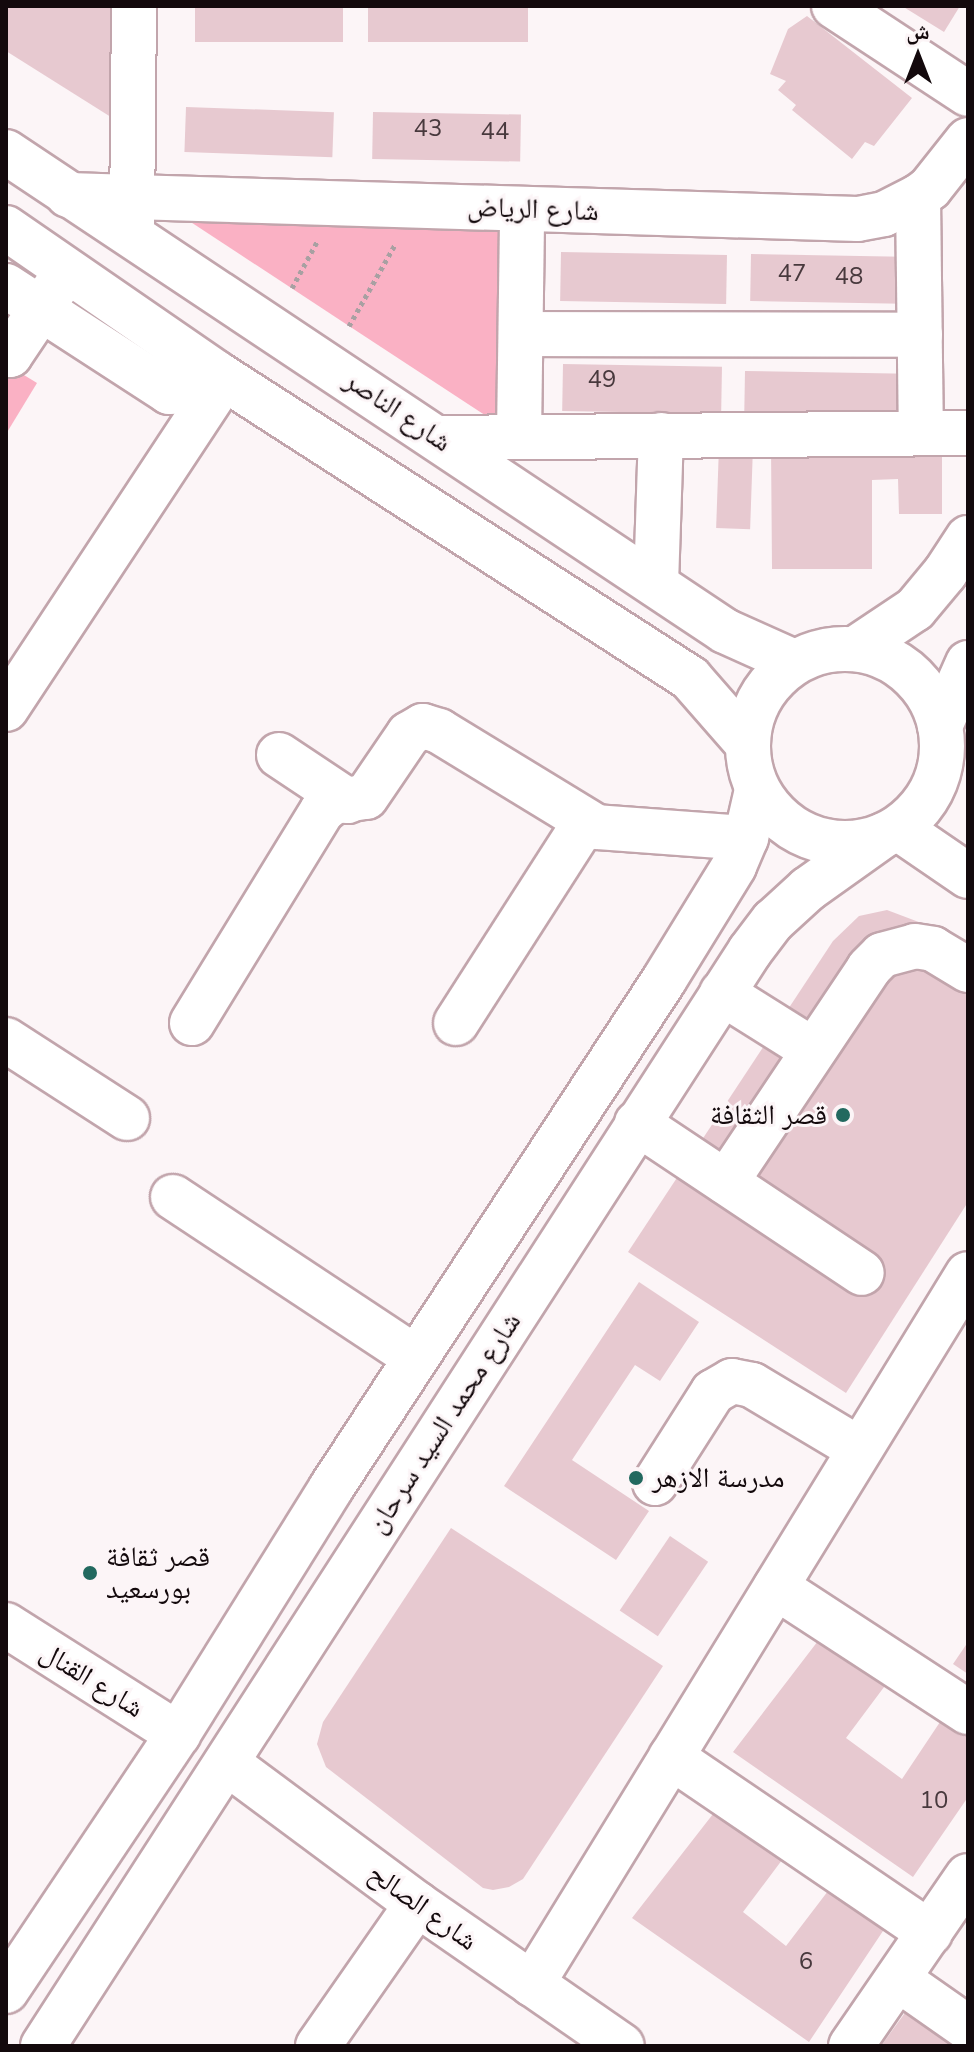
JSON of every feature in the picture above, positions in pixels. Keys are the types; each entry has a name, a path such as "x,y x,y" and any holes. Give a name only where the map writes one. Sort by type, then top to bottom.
{"street":[{"path":"132,216 134,6"},
{"path":"834,6 968,94"},
{"name":"شارع الرياض","path":"132,216 410,206 858,219 884,214 918,197 930,188 968,140"},
{"name":"شارع الناصر","path":"6,152 68,195 132,216 437,438 725,631 794,662"},
{"path":"918,197 921,433"},
{"path":"519,436 522,209"},
{"path":"6,228 220,376 690,678 747,743"},
{"path":"6,352 10,355 23,298 67,270"},
{"path":"23,298 169,392 187,391 220,376"},
{"path":"521,334 920,335"},
{"path":"6,709 220,376"},
{"path":"437,438 968,433"},
{"path":"630,639 660,587 661,435"},
{"path":"855,649 915,609 945,573 968,538"},
{"path":"950,746 934,706 910,674 884,657 855,649 814,653 794,662 779,674 756,705 747,743 757,790 769,808 802,834 843,843 891,831 930,794 950,746 968,663"},
{"path":"192,1023 322,811 333,802 361,800 371,793 409,734 423,726 439,731 585,822 608,829 746,838"},
{"path":"279,755 348,801"},
{"name":"شارع محمد السيد سرحان","path":"6,1991 178,1734 331,1488 700,921 746,838 757,790"},
{"path":"456,1023 585,822"},
{"path":"891,831 968,876"},
{"name":"شارع محمد السيد سرحان","path":"43,2046 750,951 773,921 808,889 891,831"},
{"path":"700,921 750,951"},
{"path":"726,1182 869,968 882,955 915,946 933,949 968,970"},
{"path":"722,993 813,1050"},
{"path":"6,1040 127,1118"},
{"path":"637,1123 862,1273"},
{"path":"173,1197 416,1358"},
{"path":"532,1984 968,1274"},
{"path":"655,1483 713,1392 732,1381 752,1385 859,1449"},
{"path":"331,1488 381,1522"},
{"path":"776,1587 968,1712"},
{"name":"شارع القنال","path":"6,1625 178,1734"},
{"path":"671,1757 930,1933"},
{"name":"شارع الصالح","path":"227,1763 417,1904 622,2046"},
{"path":"851,2046 968,1876"},
{"path":"318,2046 417,1904"},
{"path":"898,1979 968,2028"}],"path":[{"path":"349,326 410,218 410,206"},
{"path":"292,288 324,228"}],"shaded area":[{"path":"177,213 505,220 500,425 349,326"},
{"path":"6,364 37,383 6,434"}],"building":[{"path":"6,6 112,6 122,124 6,51"},
{"path":"195,6 343,6 343,42 195,42"},
{"path":"368,6 528,6 528,42 368,42"},
{"path":"902,6 960,6 944,32"},
{"path":"807,16 912,98 874,146 865,142 852,159 792,110 796,105 778,90 786,81 770,74 788,29"},
{"path":"186,107 334,112 332,157 184,152"},
{"path":"373,112 521,115 520,162 372,159"},
{"path":"561,252 727,255 726,304 560,301"},
{"path":"751,254 902,257 901,304 750,301"},
{"path":"563,364 722,367 721,414 562,411"},
{"path":"745,371 908,374 907,424 744,421"},
{"path":"942,444 942,514 899,514 898,479 872,480 872,569 772,569 771,447"},
{"path":"719,446 753,447 750,529 716,528"},
{"name":"قصر الثقافة","path":"887,910 924,924 968,951 968,1202 846,1393 628,1252 833,941 859,916"},
{"path":"639,1282 699,1322 660,1381 635,1365 572,1460 649,1511 616,1560 504,1486"},
{"path":"451,1528 663,1666 523,1879 509,1887 493,1890 483,1888 326,1767 317,1744 323,1722"},
{"path":"670,1536 708,1562 658,1636 620,1611"},
{"path":"821,1637 890,1679 846,1738 902,1779 946,1713 968,1730 968,1797 913,1877 733,1752"},
{"path":"968,1642 968,1674 953,1664"},
{"path":"713,1814 782,1860 743,1912 786,1946 828,1891 885,1928 809,2042 632,1918"},
{"path":"907,2010 961,2046 881,2046"}],"place":[{"name":"قصر الثقافة","path":"843,1115"},
{"name":"مدرسة الازهر","path":"636,1478"},
{"name":"قصر ثقافة بورسعيد","path":"90,1573"}]}
